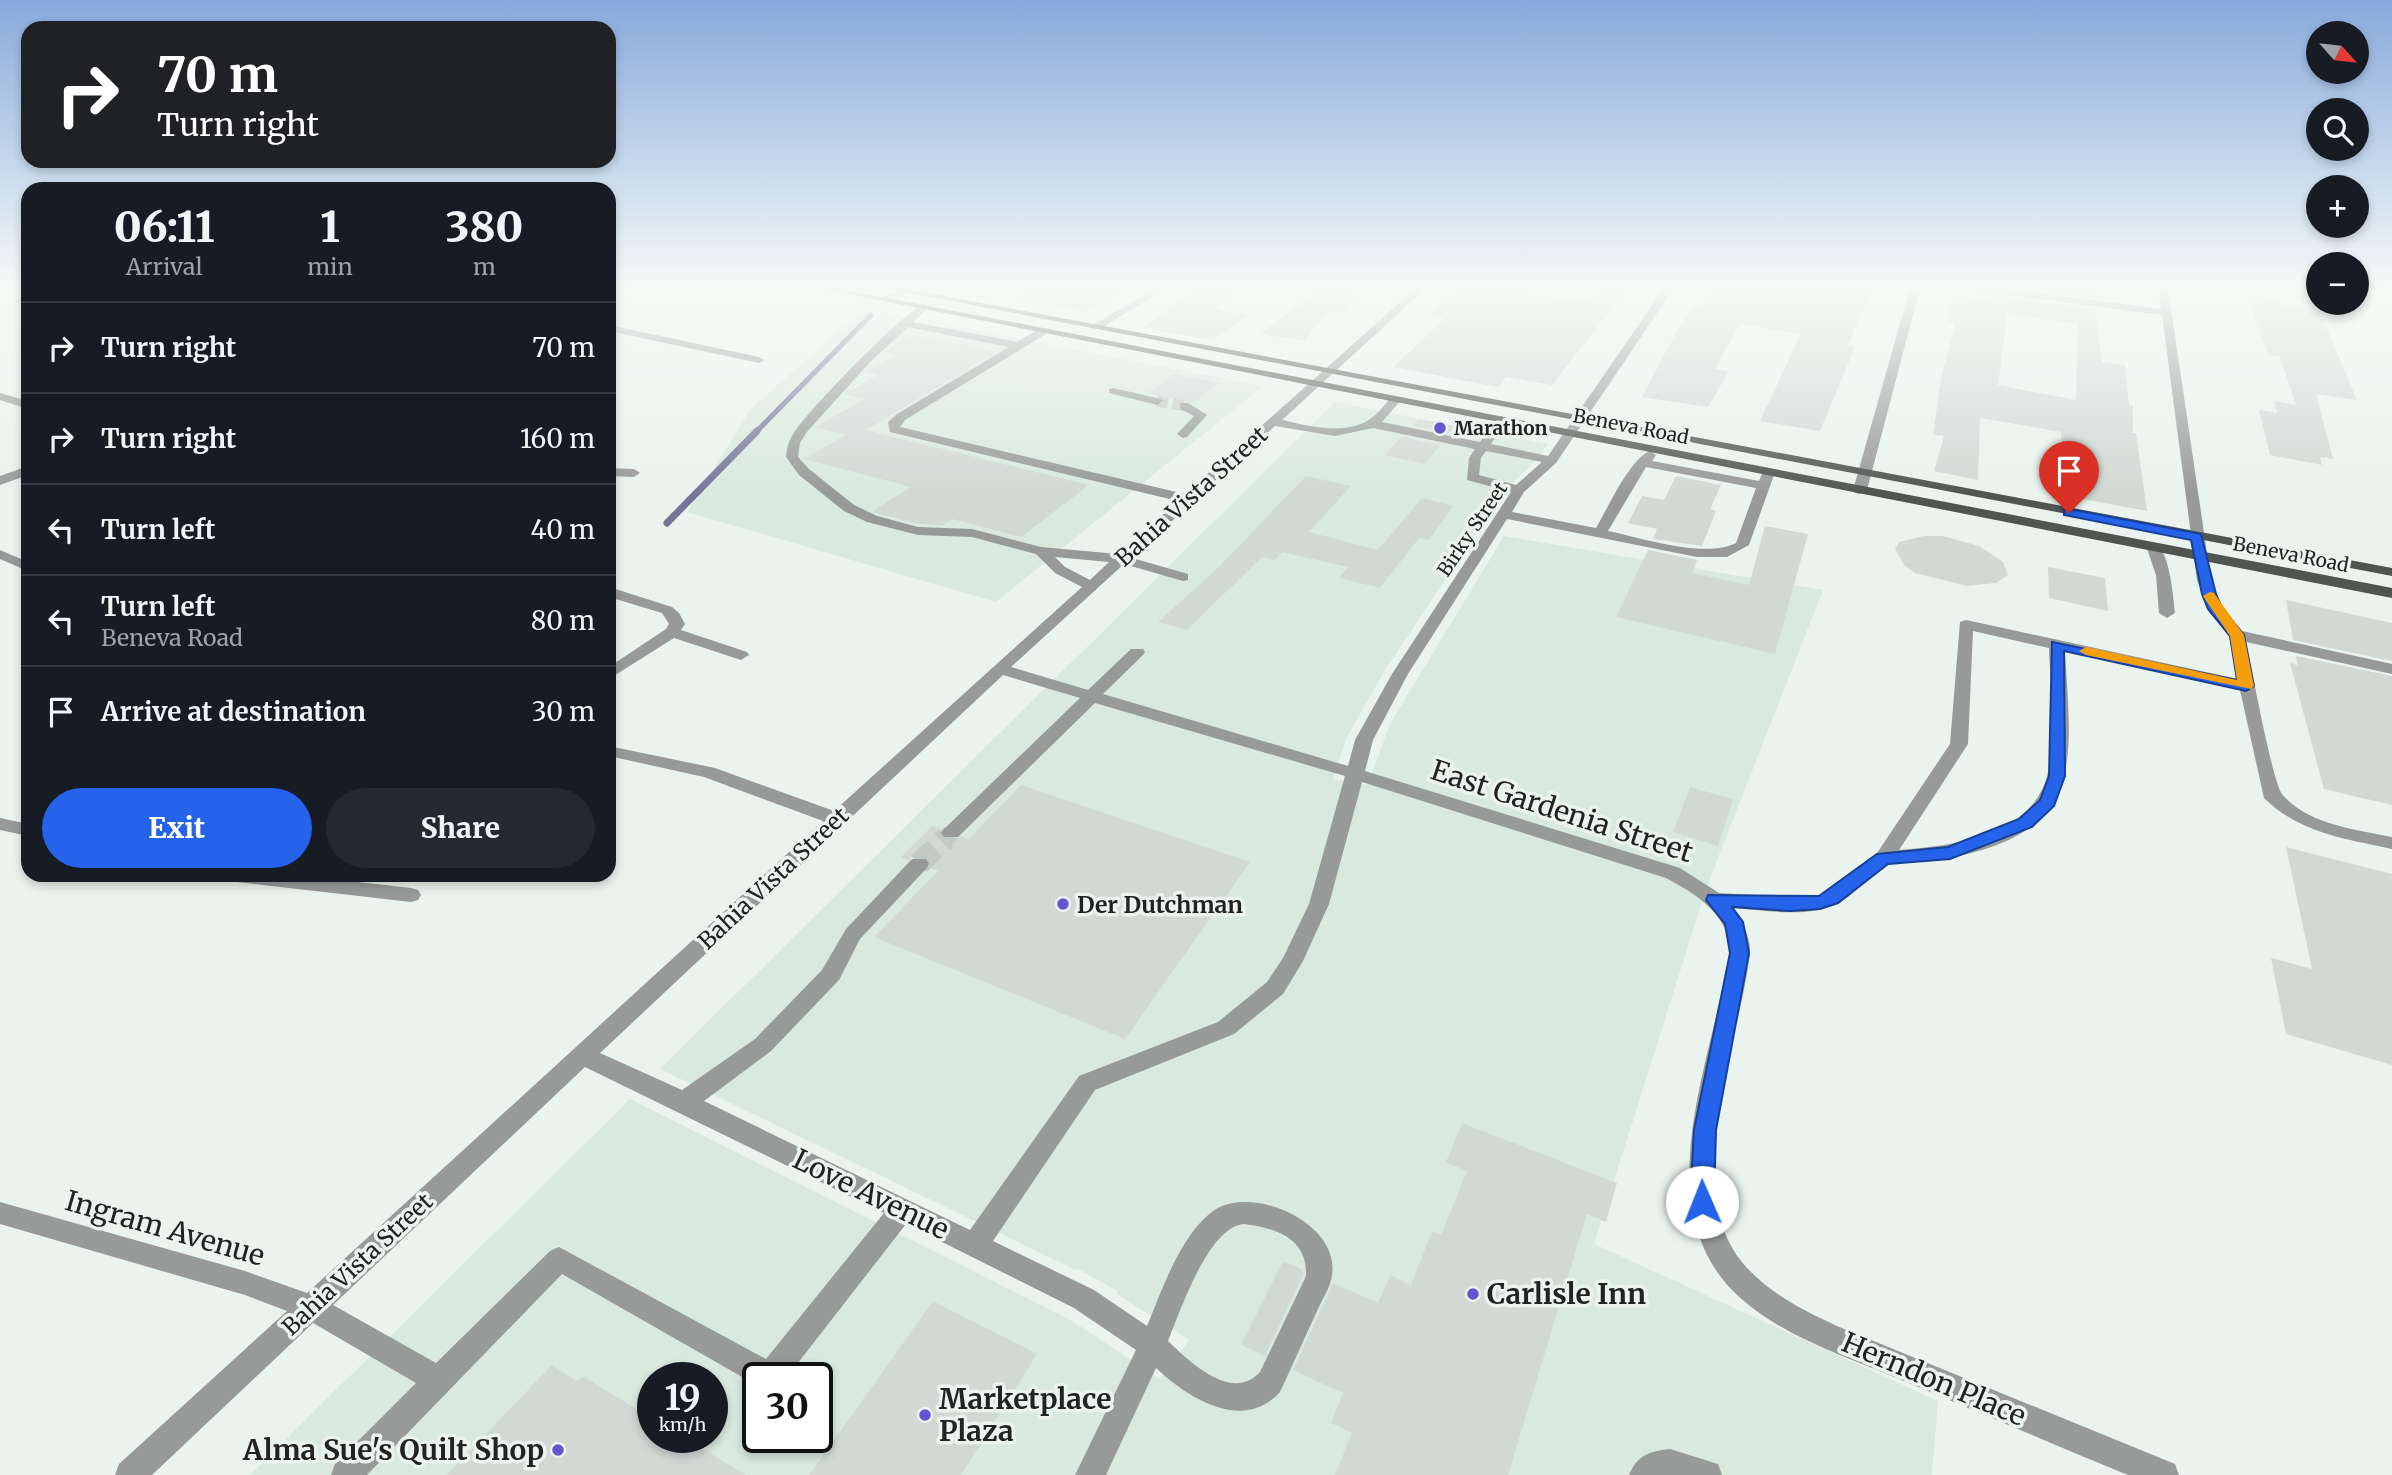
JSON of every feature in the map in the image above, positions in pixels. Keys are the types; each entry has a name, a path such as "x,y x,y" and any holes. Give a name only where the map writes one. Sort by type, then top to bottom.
{"main road":[{"name":"Beneva Road","path":"1176,357 1655,450 1767,479 1860,490 2392,593"},
{"name":"Beneva Road","path":"1249,357 2392,572"}],"street":[{"path":"744,357 759,360"},
{"path":"870,357 811,418 794,443 792,457 804,472 859,514 918,531 972,533 1041,551 1121,559 1183,577"},
{"path":"1001,357 901,417 894,422 894,429 1187,499"},
{"name":"Bahia Vista Street","path":"130,1475 999,669 1345,357"},
{"name":"Birky Street","path":"975,1245 1087,1083 1226,1028 1275,988 1292,961 1315,913 1353,773 1374,720 1519,490 1551,460 1621,357"},
{"path":"1860,490 1895,357"},
{"path":"2172,357 2204,580 2215,609 2237,635 2271,794 2279,803 2318,826 2392,843"},
{"path":"1114,391 1157,401"},
{"path":"0,396 21,403"},
{"path":"1372,424 1395,400"},
{"path":"1183,434 1201,415 1184,407"},
{"path":"1501,421 1475,458 1472,477 1519,490"},
{"path":"1273,422 1326,432 1372,424 1551,460"},
{"path":"1601,533 1643,463 1655,450"},
{"path":"1503,514 1697,553 1727,553 1742,545 1767,479 1643,463"},
{"path":"616,472 634,473"},
{"path":"0,481 21,473"},
{"path":"2153,546 2163,575 2166,613"},
{"path":"1041,551 1060,570 1091,586"},
{"path":"0,554 18,562"},
{"path":"616,594 667,610 674,616 677,624 672,632 616,669"},
{"path":"1715,900 1790,905 1820,902 1832,898 1884,858 1959,744 1966,625 2246,686"},
{"path":"672,632 741,654"},
{"path":"2237,635 2392,669"},
{"path":"1884,858 1950,853 2025,823 2048,802 2057,776 2057,645"},
{"path":"951,833 1137,652"},
{"name":"East Gardenia Street","path":"999,669 1353,773 1673,873 1700,887 1734,922 1740,944 1702,1155 1701,1188 1705,1220 1723,1254"},
{"path":"616,752 677,763 709,772 837,819"},
{"path":"0,824 21,828"},
{"path":"684,1102 763,1045 831,974 841,951 853,934 919,864"},
{"path":"324,882 411,895"},
{"name":"Love Avenue","path":"582,1055 684,1102 1084,1300 1152,1345"},
{"path":"346,1475 559,1259 770,1377 901,1210"},
{"name":"Ingram Avenue","path":"0,1213 245,1283 311,1307 439,1380"},
{"path":"1090,1475 1197,1249 1227,1216 1255,1215 1305,1234 1321,1259 1319,1277 1270,1382 1260,1393 1244,1398 1216,1393 1186,1377 1152,1345"},
{"name":"Herndon Place","path":"1723,1254 1747,1286 1766,1301 1817,1330 2165,1475"},
{"path":"1644,1475 1653,1466 1670,1464 1707,1475"}],"shaded area":[{"path":"809,357 1111,357 1263,386 996,602 687,512 750,410"},
{"path":"1335,402 1548,444 1529,468 1507,487 1385,670 1347,737 1333,779 1368,785 1390,724 1504,536 1823,590 1707,886 1594,1244 1938,1401 1932,1475 250,1475 630,1099 1069,1319 1160,1379 1189,1340 1117,1294 1117,1291 660,1069"}],"building":[{"path":"893,357 988,357 866,430 1089,485 1021,537 952,519 943,525 919,524 873,511 911,487 804,459 846,435 815,427 865,399 845,394 878,375 864,372"},
{"path":"1404,357 1574,357 1552,385 1506,377 1498,387 1393,367"},
{"path":"1663,357 1722,357 1715,369 1729,371 1708,407 1642,397"},
{"path":"1790,357 1851,357 1820,431 1760,421"},
{"path":"1947,357 2002,357 1998,385 2076,400 2077,357 2101,357 2102,362 2125,365 2129,405 2133,406 2133,433 2136,433 2147,511 2072,497 2070,453 2063,451 2061,432 1980,418 1978,480 1934,471 1944,436 1933,435"},
{"path":"2279,357 2339,357 2357,400 2316,394 2333,459 2320,457 2322,465 2270,455 2259,410 2277,413 2274,401 2296,405"},
{"path":"1174,374 1219,383 1193,403 1148,393"},
{"path":"1419,419 1455,426 1450,433 1412,425"},
{"path":"1402,437 1440,445 1425,464 1384,455"},
{"path":"1306,476 1351,486 1309,532 1378,550 1422,498 1453,506 1429,540 1419,538 1380,588 1339,578 1348,567 1282,552 1275,560 1262,557 1187,630 1158,622 1219,567"},
{"path":"1676,476 1721,485 1710,509 1716,511 1702,546 1653,539 1657,529 1628,523 1642,496 1664,500"},
{"path":"1765,526 1808,534 1775,654 1616,617 1648,550 1697,560 1692,573 1749,585"},
{"path":"1924,536 1942,536 1979,546 2003,562 2008,575 1996,583 1967,586 1915,573 1904,565 1895,549 1899,542"},
{"path":"2048,567 2105,578 2108,611 2049,598"},
{"path":"2286,600 2392,623 2392,661 2293,640"},
{"path":"2296,656 2392,676 2392,805 2324,789 2290,663 2298,665"},
{"name":"Der Dutchman","path":"1021,785 1250,862 1125,1039 874,937 938,871 930,868 931,863 926,856 912,856 907,860 901,857 932,826 941,829 938,833 944,840 962,837 969,839"},
{"path":"1690,787 1733,799 1718,846 1673,832"},
{"path":"2286,847 2392,874 2392,1065 2286,1034 2271,958 2312,969"},
{"name":"Carlisle Inn","path":"1462,1123 1617,1183 1606,1222 1587,1214 1508,1475 1335,1475 1352,1433 1331,1423 1343,1393 1293,1370 1333,1283 1378,1303 1390,1275 1411,1285 1432,1231 1441,1235 1467,1171 1446,1162"},
{"path":"1283,1261 1303,1270 1303,1275 1265,1356 1241,1345"},
{"name":"Marketplace Plaza","path":"933,1301 1037,1354 961,1475 809,1475 825,1453 833,1453 833,1441"},
{"path":"552,1365 577,1381 584,1377 637,1409 637,1453 710,1453 746,1475 447,1475"}],"waterway":[{"path":"755,433 830,357"},
{"path":"667,523 757,431"}],"tunnel":[{"path":"1157,401 1184,406"},
{"path":"946,838 951,833"},
{"path":"919,864 946,838"}],"slow traffic":[{"path":"2086,651 2246,686 2237,635 2215,609 2210,596"}],"place":[{"name":"Marathon","path":"1440,428"},
{"name":"Der Dutchman","path":"1063,904"},
{"name":"Carlisle Inn","path":"1473,1294"},
{"name":"Marketplace Plaza","path":"925,1415"},
{"name":"Alma Sue's Quilt Shop","path":"558,1450"}],"route":[{"path":"1702,1202 1705,1130 1740,953 1734,922 1715,900 1790,905 1820,902 1832,898 1884,858 1950,853 2025,823 2048,802 2057,776 2057,645 2246,686 2237,635 2215,609 2204,580 2197,537 2069,513"}]}
